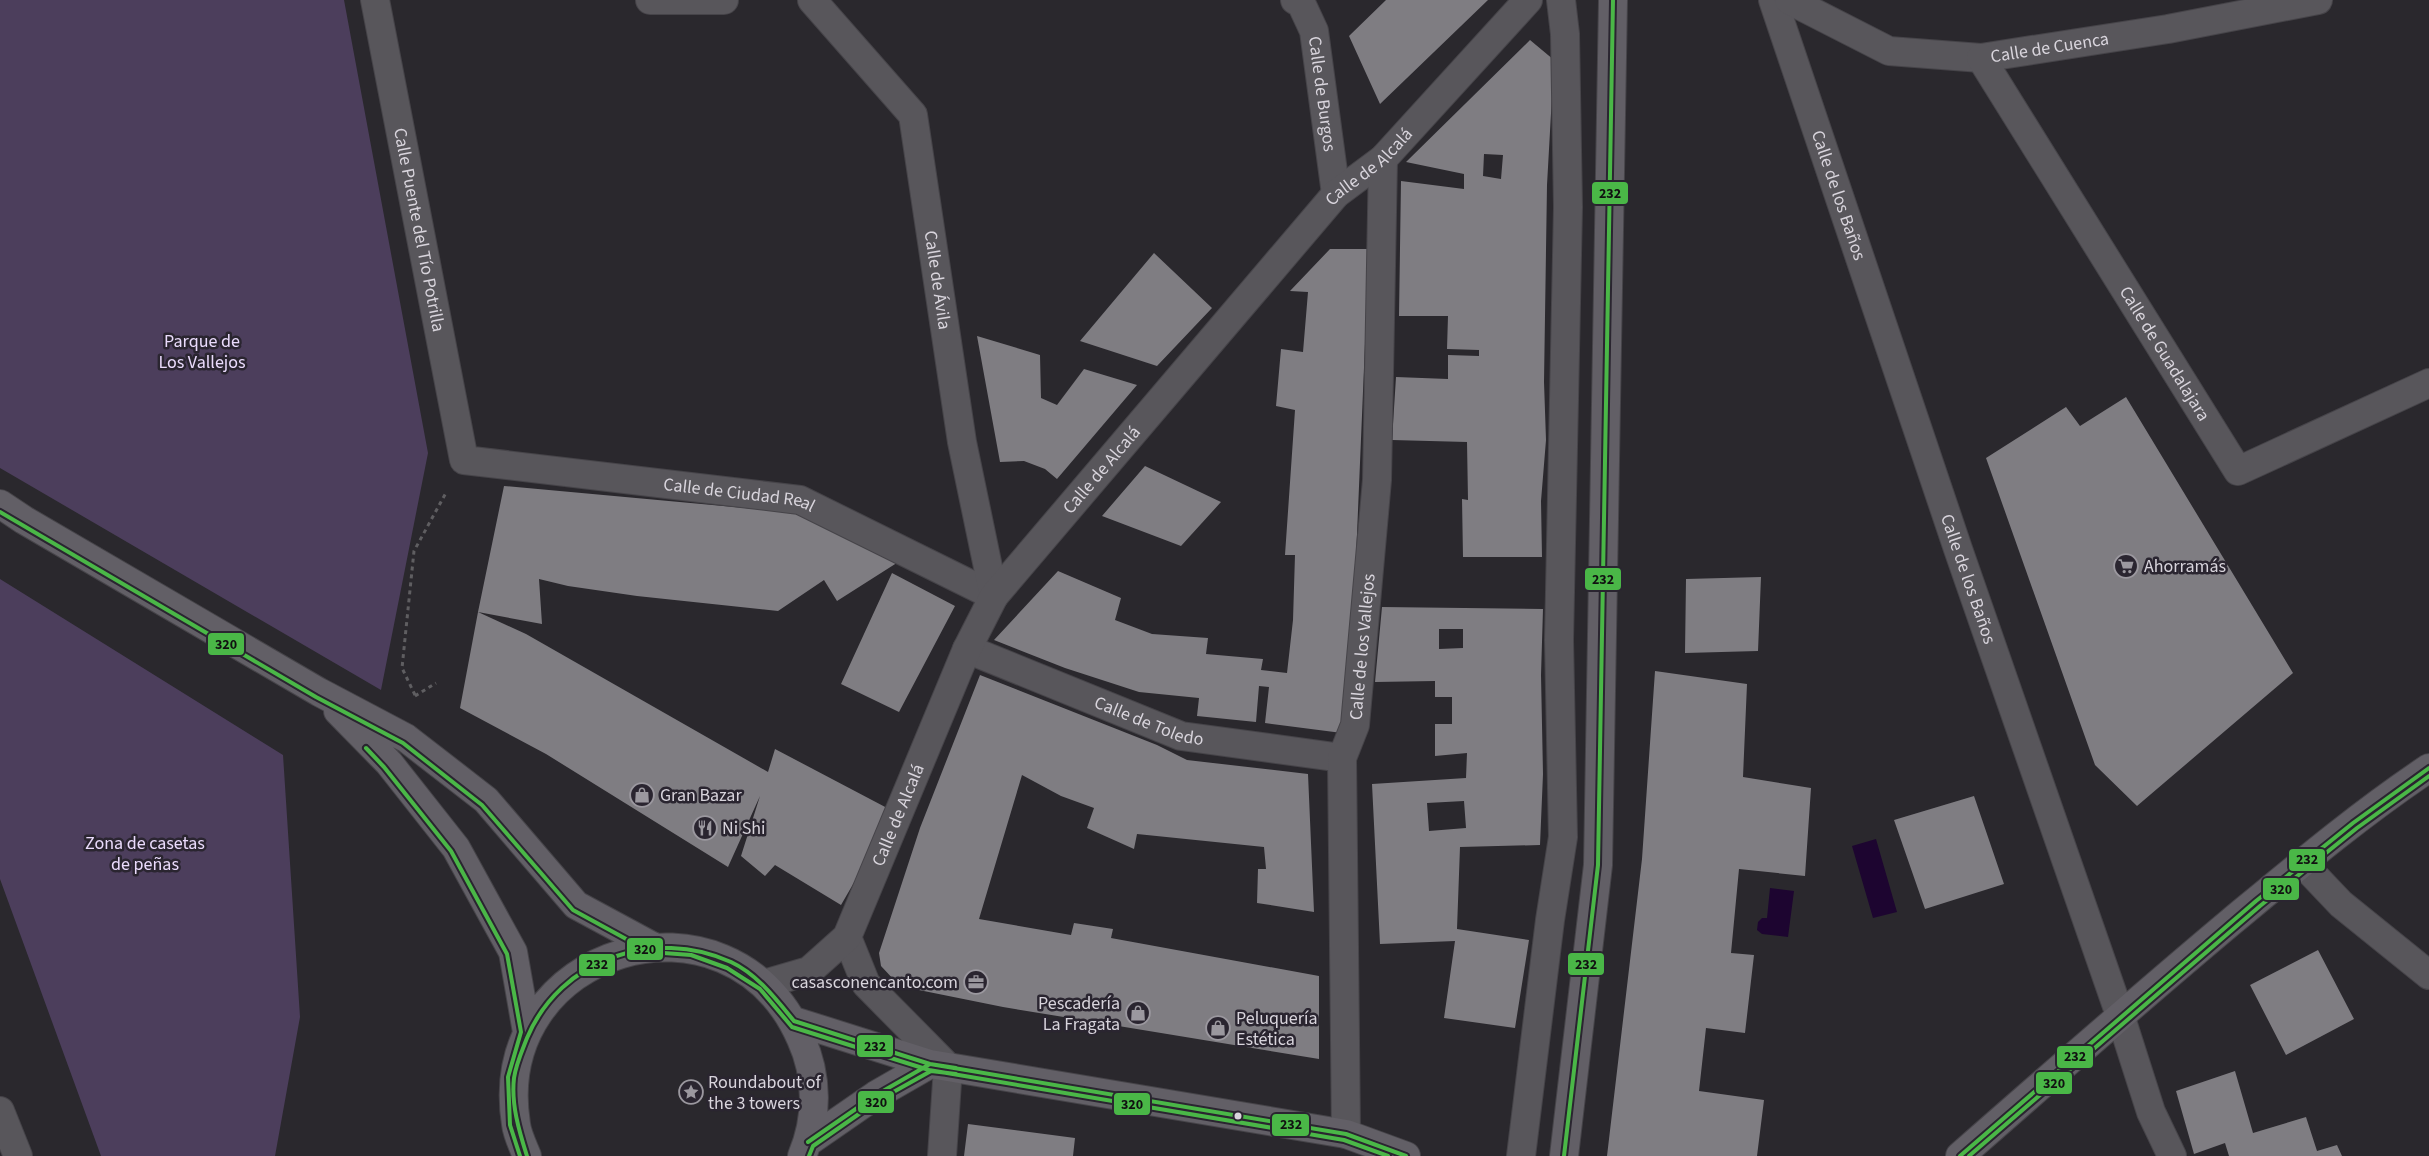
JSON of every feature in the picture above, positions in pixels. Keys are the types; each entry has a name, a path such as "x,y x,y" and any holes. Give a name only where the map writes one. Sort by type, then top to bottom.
{"street":[{"name":"Calle Puente del Tío Potrilla","path":"375,0 464,460"},
{"path":"650,0 724,0"},
{"name":"Calle de Ávila","path":"812,0 913,115 962,442 994,596"},
{"name":"Calle de Burgos","path":"1295,0 1301,3 1314,31 1336,194"},
{"name":"Calle de Alcalá","path":"764,984 810,971 847,936 967,649 994,596 1336,194 1383,159 1528,0"},
{"path":"1522,1156 1550,920 1563,837 1559,640 1568,207 1565,34 1561,0"},
{"path":"1564,1156 1598,865 1614,0"},
{"name":"Calle de los Baños","path":"1773,0 1958,549 2120,1015 2151,1112 2172,1156"},
{"name":"Calle de Cuenca","path":"1789,0 1889,51 1981,58 2168,29 2318,0"},
{"name":"Calle de Guadalajara","path":"1981,58 2238,470 2429,383"},
{"name":"Calle de los Vallejos","path":"1346,1134 1342,758 1355,726 1377,480 1383,159"},
{"name":"Calle de Ciudad Real","path":"464,460 800,500 994,596"},
{"path":"0,504 12,515 319,692 411,742 486,800 576,905 652,946"},
{"name":"Calle de Toledo","path":"967,649 1181,736 1342,758"},
{"path":"319,692 389,763 456,848 513,952 527,1032"},
{"path":"1960,1156 2120,1015 2302,863 2392,793 2429,768"},
{"path":"2302,863 2341,904 2429,975"},
{"path":"847,936 866,984 939,1066 942,1156"},
{"path":"527,1156 516,1125 514,1077 527,1032 549,999 578,972 614,955 652,946 692,949 730,962 764,984 794,1021 810,1059 815,1101 805,1149"},
{"path":"794,1021 939,1066 1346,1134 1406,1156"},
{"path":"805,1149 876,1095 939,1066"},
{"path":"0,1111 18,1156"}],"path":[{"path":"415,695 402,668 414,551 464,460"}],"green space":[{"name":"Parque de Los Vallejos","path":"0,0 344,0 428,453 381,690 0,468"},
{"name":"Zona de casetas de peñas","path":"0,579 283,755 300,1017 275,1156 101,1156 0,879"}],"shaded area":[{"path":"1876,839 1897,912 1873,918 1852,846"},
{"path":"1770,888 1794,891 1788,937 1762,934 1757,930 1758,922 1762,918 1767,918"}],"building":[{"path":"1386,0 1488,0 1380,104 1349,36"},
{"path":"1530,40 1554,60 1547,185 1544,382 1546,440 1541,501 1542,557 1463,557 1462,499 1468,500 1467,442 1392,440 1396,377 1448,379 1448,355 1479,356 1479,350 1447,349 1448,316 1399,316 1401,181 1464,189 1464,174 1406,162","holes":["1484,154 1503,155 1501,179 1483,176"]},
{"path":"1330,249 1369,249 1356,558 1342,733 1265,723 1269,687 1259,686 1256,722 1197,716 1199,698 1139,692 1065,668 994,640 1058,571 1121,598 1115,620 1152,634 1208,638 1206,654 1263,659 1261,670 1287,673 1293,620 1295,555 1285,555 1295,410 1276,406 1281,349 1303,352 1308,292 1290,291"},
{"path":"1154,253 1212,308 1157,366 1080,341"},
{"path":"977,336 1040,355 1041,398 1057,405 1084,369 1137,385 1057,479 1045,469 1024,461 1000,462"},
{"name":"Ahorramás","path":"2126,397 2293,673 2137,806 2095,765 1986,458 2066,407 2080,426"},
{"path":"1145,466 1221,502 1181,546 1102,516"},
{"path":"504,486 811,514 903,559 837,601 824,580 778,611 637,596 568,586 539,579 542,624 478,612"},
{"path":"892,573 955,606 899,712 841,684"},
{"path":"1761,577 1758,651 1685,653 1686,579"},
{"path":"1382,607 1543,609 1541,675 1543,774 1540,845 1460,847 1457,929 1529,940 1515,1028 1444,1018 1455,941 1380,944 1372,784 1466,778 1467,753 1435,756 1435,724 1452,724 1452,697 1435,697 1435,681 1375,682","holes":["1439,629 1463,629 1463,648 1439,649","1464,801 1466,828 1429,831 1427,803"]},
{"path":"478,612 526,634 768,772 775,749 889,809 870,855 841,905 775,865 765,876 741,856 760,796 728,867 546,754 460,708"},
{"path":"1655,671 1747,684 1743,777 1811,788 1805,876 1739,869 1731,953 1754,955 1745,1033 1706,1028 1699,1091 1764,1100 1757,1156 1607,1156 1642,859"},
{"path":"980,675 1157,745 1187,760 1308,774 1314,912 1257,903 1258,869 1266,869 1264,847 1137,834 1134,849 1087,828 1094,808 1061,796 1022,775 979,919 1071,935 1074,923 1113,929 1111,938 1319,976 1319,1059 1003,1007 904,987 895,981 881,966 879,953 920,828"},
{"path":"1974,796 2004,884 1925,909 1894,820"},
{"path":"2318,950 2354,1019 2286,1055 2250,985"},
{"path":"2235,1071 2253,1133 2306,1117 2317,1151 2337,1145 2342,1156 2229,1156 2225,1143 2194,1154 2176,1091"},
{"path":"968,1124 1075,1138 1073,1156 964,1156"}],"transit line":[{"name":"232","path":"1564,1156 1598,865 1613,0"},
{"name":"320","path":"0,512 316,697 403,743 482,805 573,910 650,952 691,955 727,968 760,989 792,1027 929,1070 1344,1140 1388,1156"},
{"name":"320","path":"366,748 384,767 451,851 507,954 521,1032 508,1077 510,1125 520,1156"},
{"name":"232","path":"1960,1156 2256,901 2353,823 2429,768"},
{"name":"320","path":"1969,1156 2260,906 2357,828 2429,776"},
{"name":"232","path":"527,1156 515,1108 513,1088 518,1063 527,1038 542,1011 562,988 586,970 612,957 641,950 671,948 701,952 731,962 749,973 766,988 794,1021"},
{"name":"232","path":"794,1021 930,1064 956,1068"},
{"name":"232","path":"808,1142 876,1095 930,1064 1346,1134 1406,1156"},
{"name":"320","path":"809,1156 813,1146 879,1100 931,1071 956,1074"}],"place":[{"name":"Ahorramás","path":"2126,566"},
{"name":"Gran Bazar","path":"642,795"},
{"name":"Ni Shi","path":"705,828"},
{"name":"casasconencanto.com","path":"976,982"},
{"name":"Pescadería La Fragata","path":"1138,1013"},
{"name":"Peluquería Estética","path":"1218,1028"},
{"name":"Roundabout of the 3 towers","path":"691,1092"}]}
